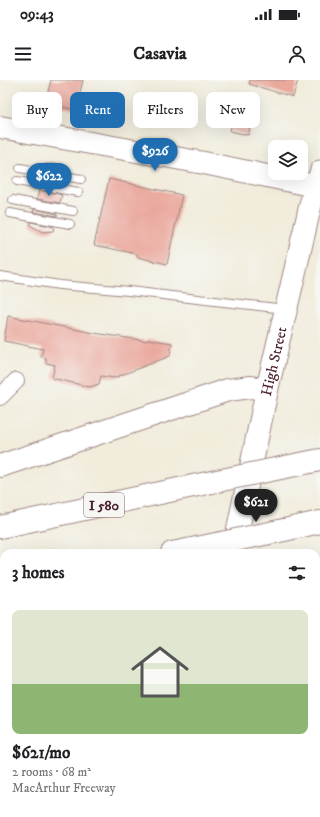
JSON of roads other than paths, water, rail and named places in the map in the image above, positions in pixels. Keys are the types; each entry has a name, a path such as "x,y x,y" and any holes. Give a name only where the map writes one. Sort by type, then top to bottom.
{"main road":[{"path":"0,127 204,164 318,181"},
{"name":"High Street","path":"234,549 267,390 318,181"},
{"path":"0,466 228,390 251,387 267,390"},
{"name":"I 580","path":"0,526 207,482 310,462"},
{"path":"192,549 320,524"}],"street":[{"path":"0,397 16,381"}],"lane":[{"path":"20,168 81,179"},
{"path":"17,181 78,192"},
{"path":"13,200 73,211"},
{"path":"10,213 70,224"},
{"path":"0,276 60,285 129,291 286,309"}]}
